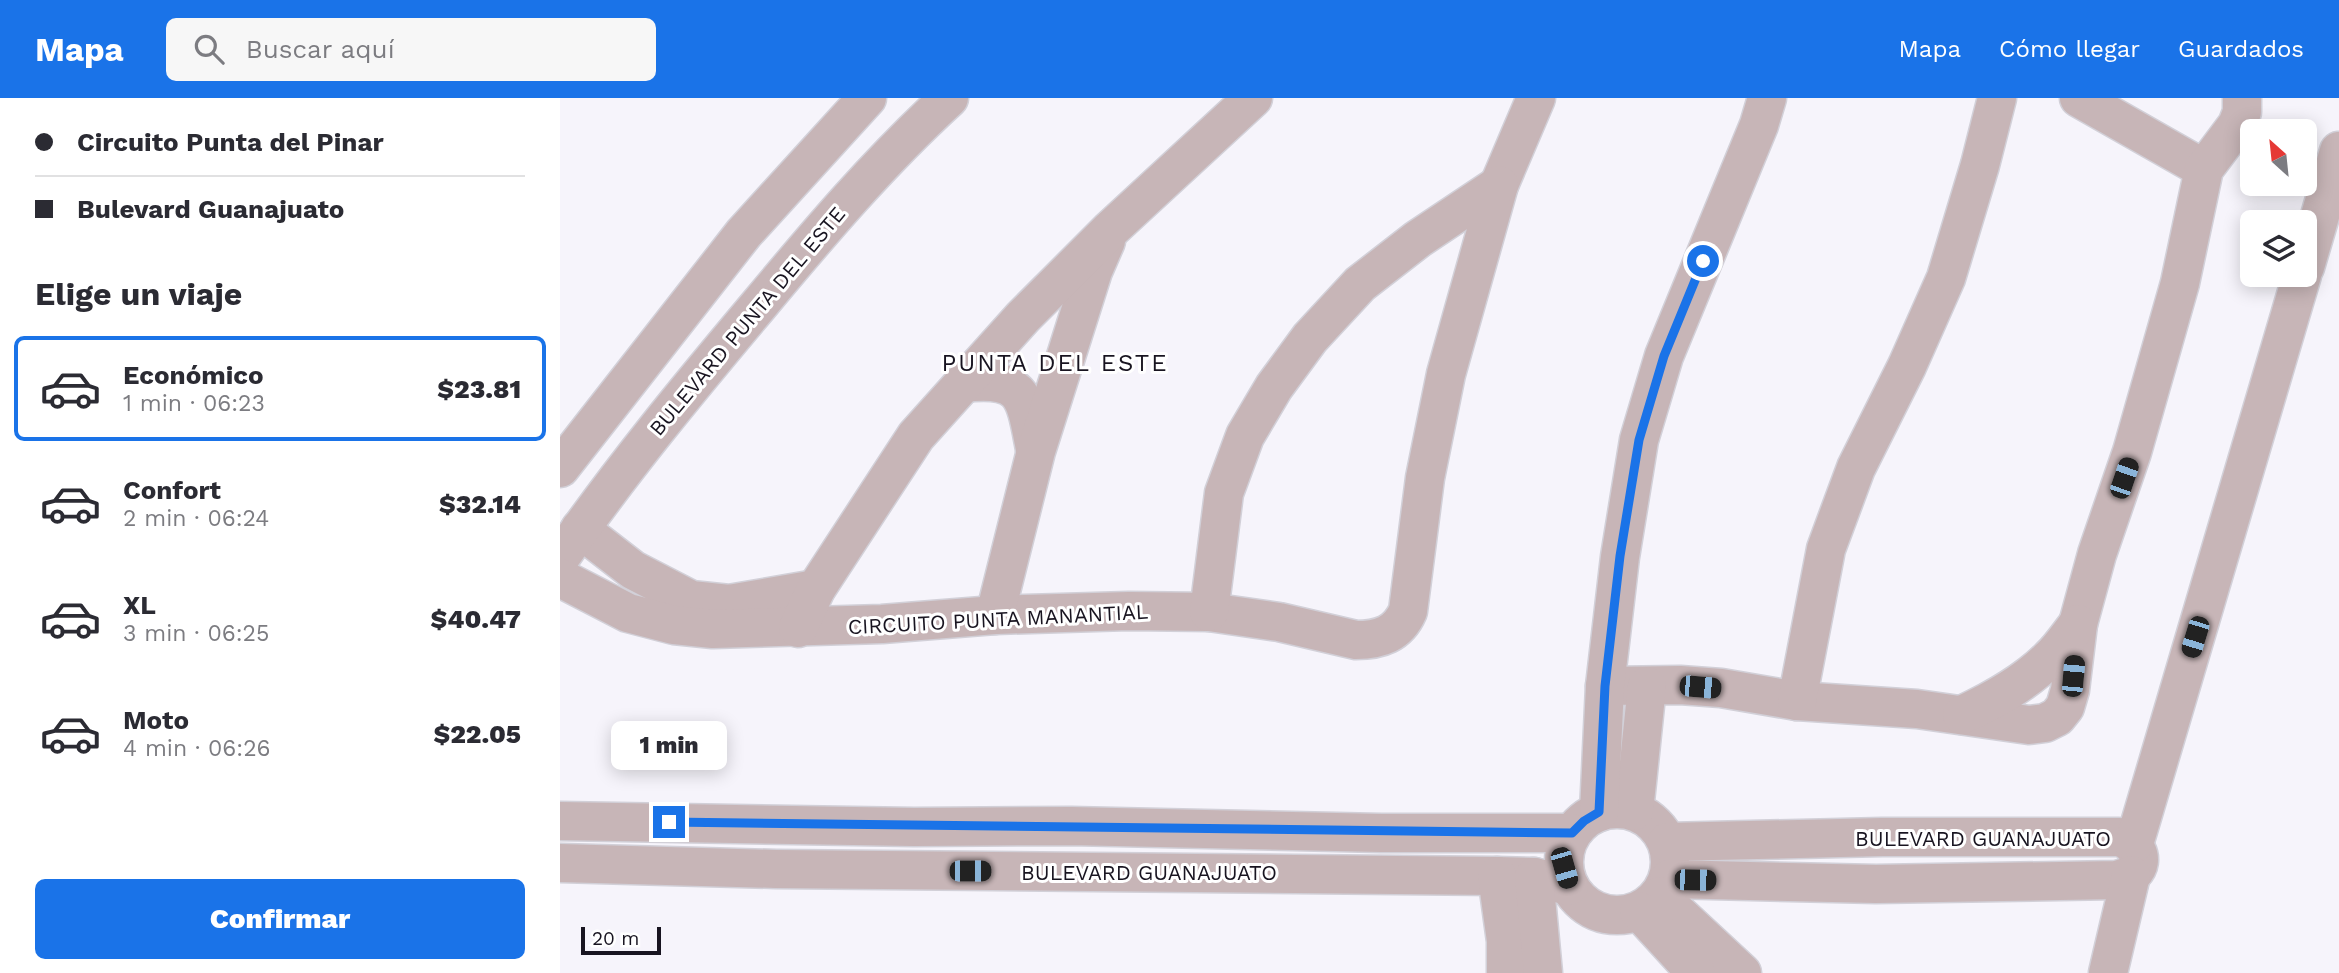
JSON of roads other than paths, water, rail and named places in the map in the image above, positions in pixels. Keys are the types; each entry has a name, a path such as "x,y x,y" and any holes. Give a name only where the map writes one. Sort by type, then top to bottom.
{"street":[{"name":"BULEVARD PUNTA DEL ESTE","path":"570,543 658,424 851,197 949,98"},
{"path":"798,628 816,589 916,436 1023,317 1110,230 1253,98"},
{"name":"CIRCUITO PUNTA MANANTIAL","path":"560,578 628,613 674,625 713,629 798,628 995,615 1129,611 1209,612 1279,622 1356,640 1378,639 1396,629 1403,621 1410,603 1425,478 1446,374 1499,185 1536,98"},
{"path":"1602,819 1605,686 1620,556 1639,440 1664,356 1759,124 1767,98"},
{"path":"1797,701 1826,549 1856,468 1908,366 1946,278 1997,98"},
{"path":"2079,98 2204,169"},
{"path":"1605,686 1707,687 1797,701 1881,705 2029,725 2045,723 2057,717 2070,690 2078,624 2097,554 2132,452 2180,283 2204,169 2237,125 2242,112 2242,98"},
{"path":"560,468 744,233 851,105"},
{"path":"2317,226 2339,151"},
{"path":"1209,612 1224,493 1245,436 1274,387 1310,338 1360,284 1418,239 1499,185"},
{"path":"995,615 1036,451 1093,271 1110,230"},
{"path":"2108,973 2133,860 2299,287"},
{"path":"963,383 988,380 1010,385 1024,399 1036,451"},
{"path":"617,393 658,424"},
{"path":"570,543 633,570 691,600 729,604 816,589"},
{"path":"1506,973 1506,940 1533,879 1564,868 1565,850 1602,819 1647,686"},
{"path":"1602,819 1654,823 1667,842 1671,860 1655,896"},
{"name":"BULEVARD GUANAJUATO","path":"560,821 914,827 1071,826 1381,833 1602,819"},
{"path":"1876,884 1882,837"},
{"name":"BULEVARD GUANAJUATO","path":"560,863 776,869 1533,879 1599,913 1619,916 1655,896 1876,884 2117,880 2133,860 2128,839 2119,837 1882,837 1667,842"},
{"path":"1533,879 1543,973"},
{"path":"1655,896 1696,973"},
{"path":"1655,896 1742,973"}],"district":[{"name":"PUNTA DEL ESTE","path":"1055,363"}]}
